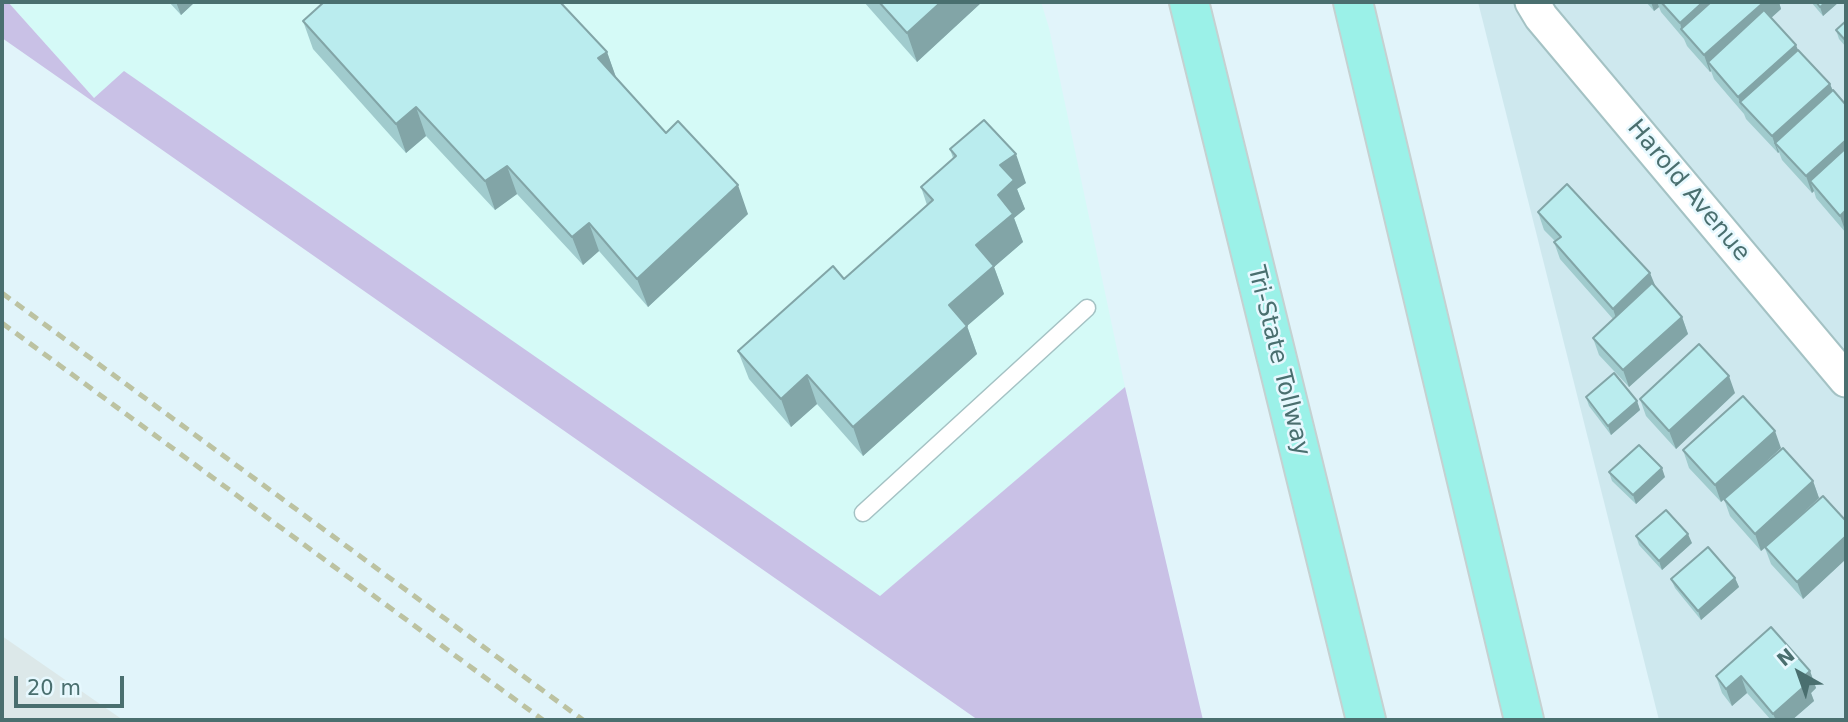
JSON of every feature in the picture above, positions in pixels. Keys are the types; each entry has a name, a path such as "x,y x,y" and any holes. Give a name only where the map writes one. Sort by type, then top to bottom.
{"highway":[{"name":"Tri-State Tollway","path":"1189,2 1366,720"},
{"path":"1353,2 1524,720"}],"street":[{"name":"Harold Avenue","path":"1532,2 1541,18 1846,380"}],"lane":[{"path":"863,513 1087,308"}],"shaded area":[{"path":"2,2 8,2 94,98 124,71 880,596 1125,387 1203,720 978,720 2,38"},
{"path":"8,2 1041,2 1049,28 1125,387 880,597 124,72 94,98"},
{"path":"1478,2 1846,2 1846,720 1659,720"},
{"path":"2,636 123,720 2,720"}],"building":[{"path":"324,2 560,2 607,52 598,58 666,133 678,121 738,185 637,279 589,223 572,237 507,166 485,181 416,107 396,124 303,21"},
{"path":"879,2 941,2 907,33"},
{"path":"1661,2 1703,2 1680,23"},
{"path":"1711,2 1764,2 1704,55 1681,29"},
{"path":"1764,10 1796,45 1738,97 1708,62"},
{"path":"1846,21 1846,41 1836,30"},
{"path":"1798,50 1830,84 1772,136 1740,102"},
{"path":"1833,90 1846,105 1846,140 1806,176 1775,143"},
{"path":"984,120 1016,154 1000,165 1014,180 998,195 1013,214 976,245 994,266 949,305 967,326 853,427 807,375 781,399 738,351 833,266 844,279 933,200 921,187 956,156 950,149"},
{"path":"1846,148 1846,210 1840,216 1810,181"},
{"path":"1567,184 1650,273 1613,309 1554,242 1561,237 1538,212"},
{"path":"1652,283 1682,317 1623,370 1593,338"},
{"path":"1699,344 1729,376 1669,431 1640,399"},
{"path":"1614,373 1637,401 1608,426 1586,397"},
{"path":"1743,396 1775,431 1715,485 1683,450"},
{"path":"1639,445 1662,468 1633,495 1609,472"},
{"path":"1783,448 1813,481 1755,534 1724,499"},
{"path":"1823,496 1846,521 1846,536 1797,582 1765,547"},
{"path":"1666,510 1688,534 1659,561 1636,536"},
{"path":"1708,547 1735,578 1698,611 1671,579"},
{"path":"1771,627 1810,671 1802,678 1808,683 1773,714 1741,676 1726,689 1716,676"}],"railway":[{"path":"2,293 583,720"},
{"path":"2,323 543,720"}]}
